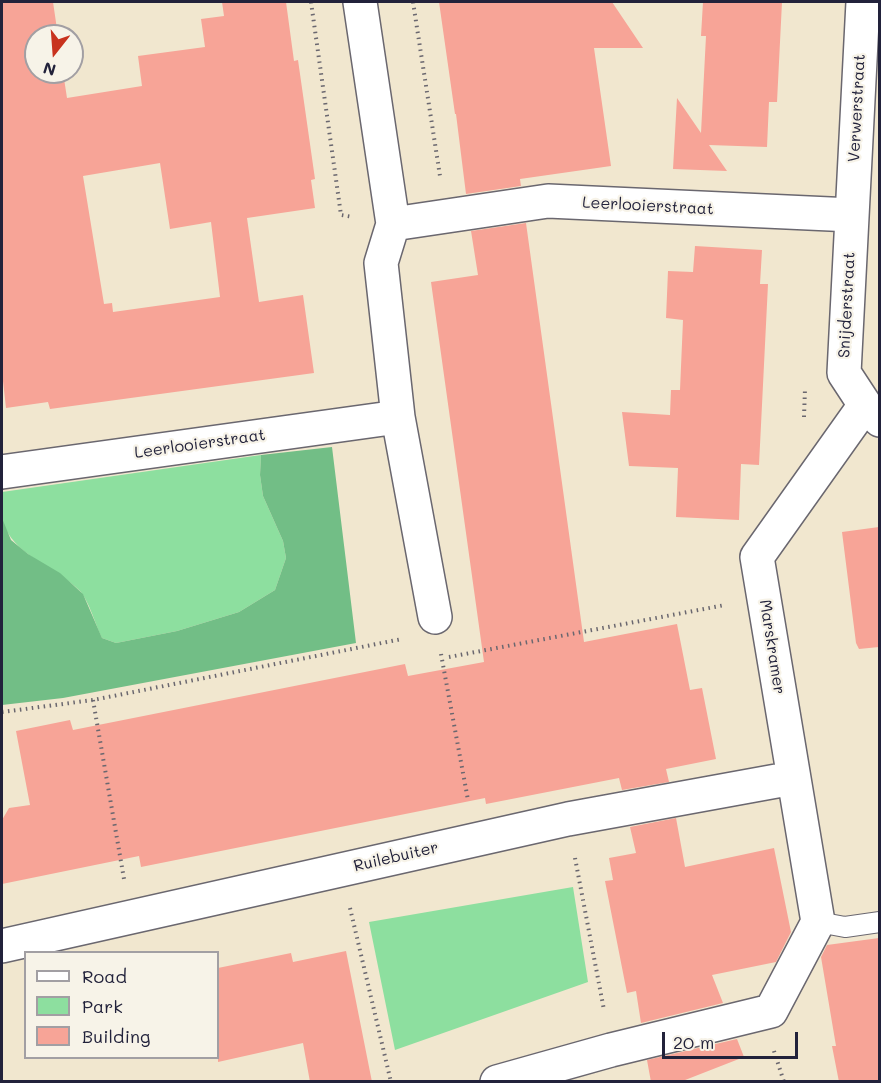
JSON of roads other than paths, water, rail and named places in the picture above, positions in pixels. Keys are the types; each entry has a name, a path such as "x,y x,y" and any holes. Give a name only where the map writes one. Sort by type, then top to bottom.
{"street":[{"path":"360,2 393,224 381,263 398,417 436,624"},
{"name":"Verwerstraat","path":"852,215 863,2"},
{"name":"Leerlooierstraat","path":"393,224 548,201 852,215"},
{"name":"Snijderstraat","path":"852,215 844,373 872,412"},
{"name":"Marskramer","path":"818,922 757,557 872,412"},
{"name":"Leerlooierstraat","path":"2,472 398,417"},
{"name":"Ruilebuiter","path":"2,946 568,819 794,778"},
{"path":"497,1082 611,1050 771,1011 818,922"}],"lane":[{"path":"818,922 845,927 879,922"}]}
